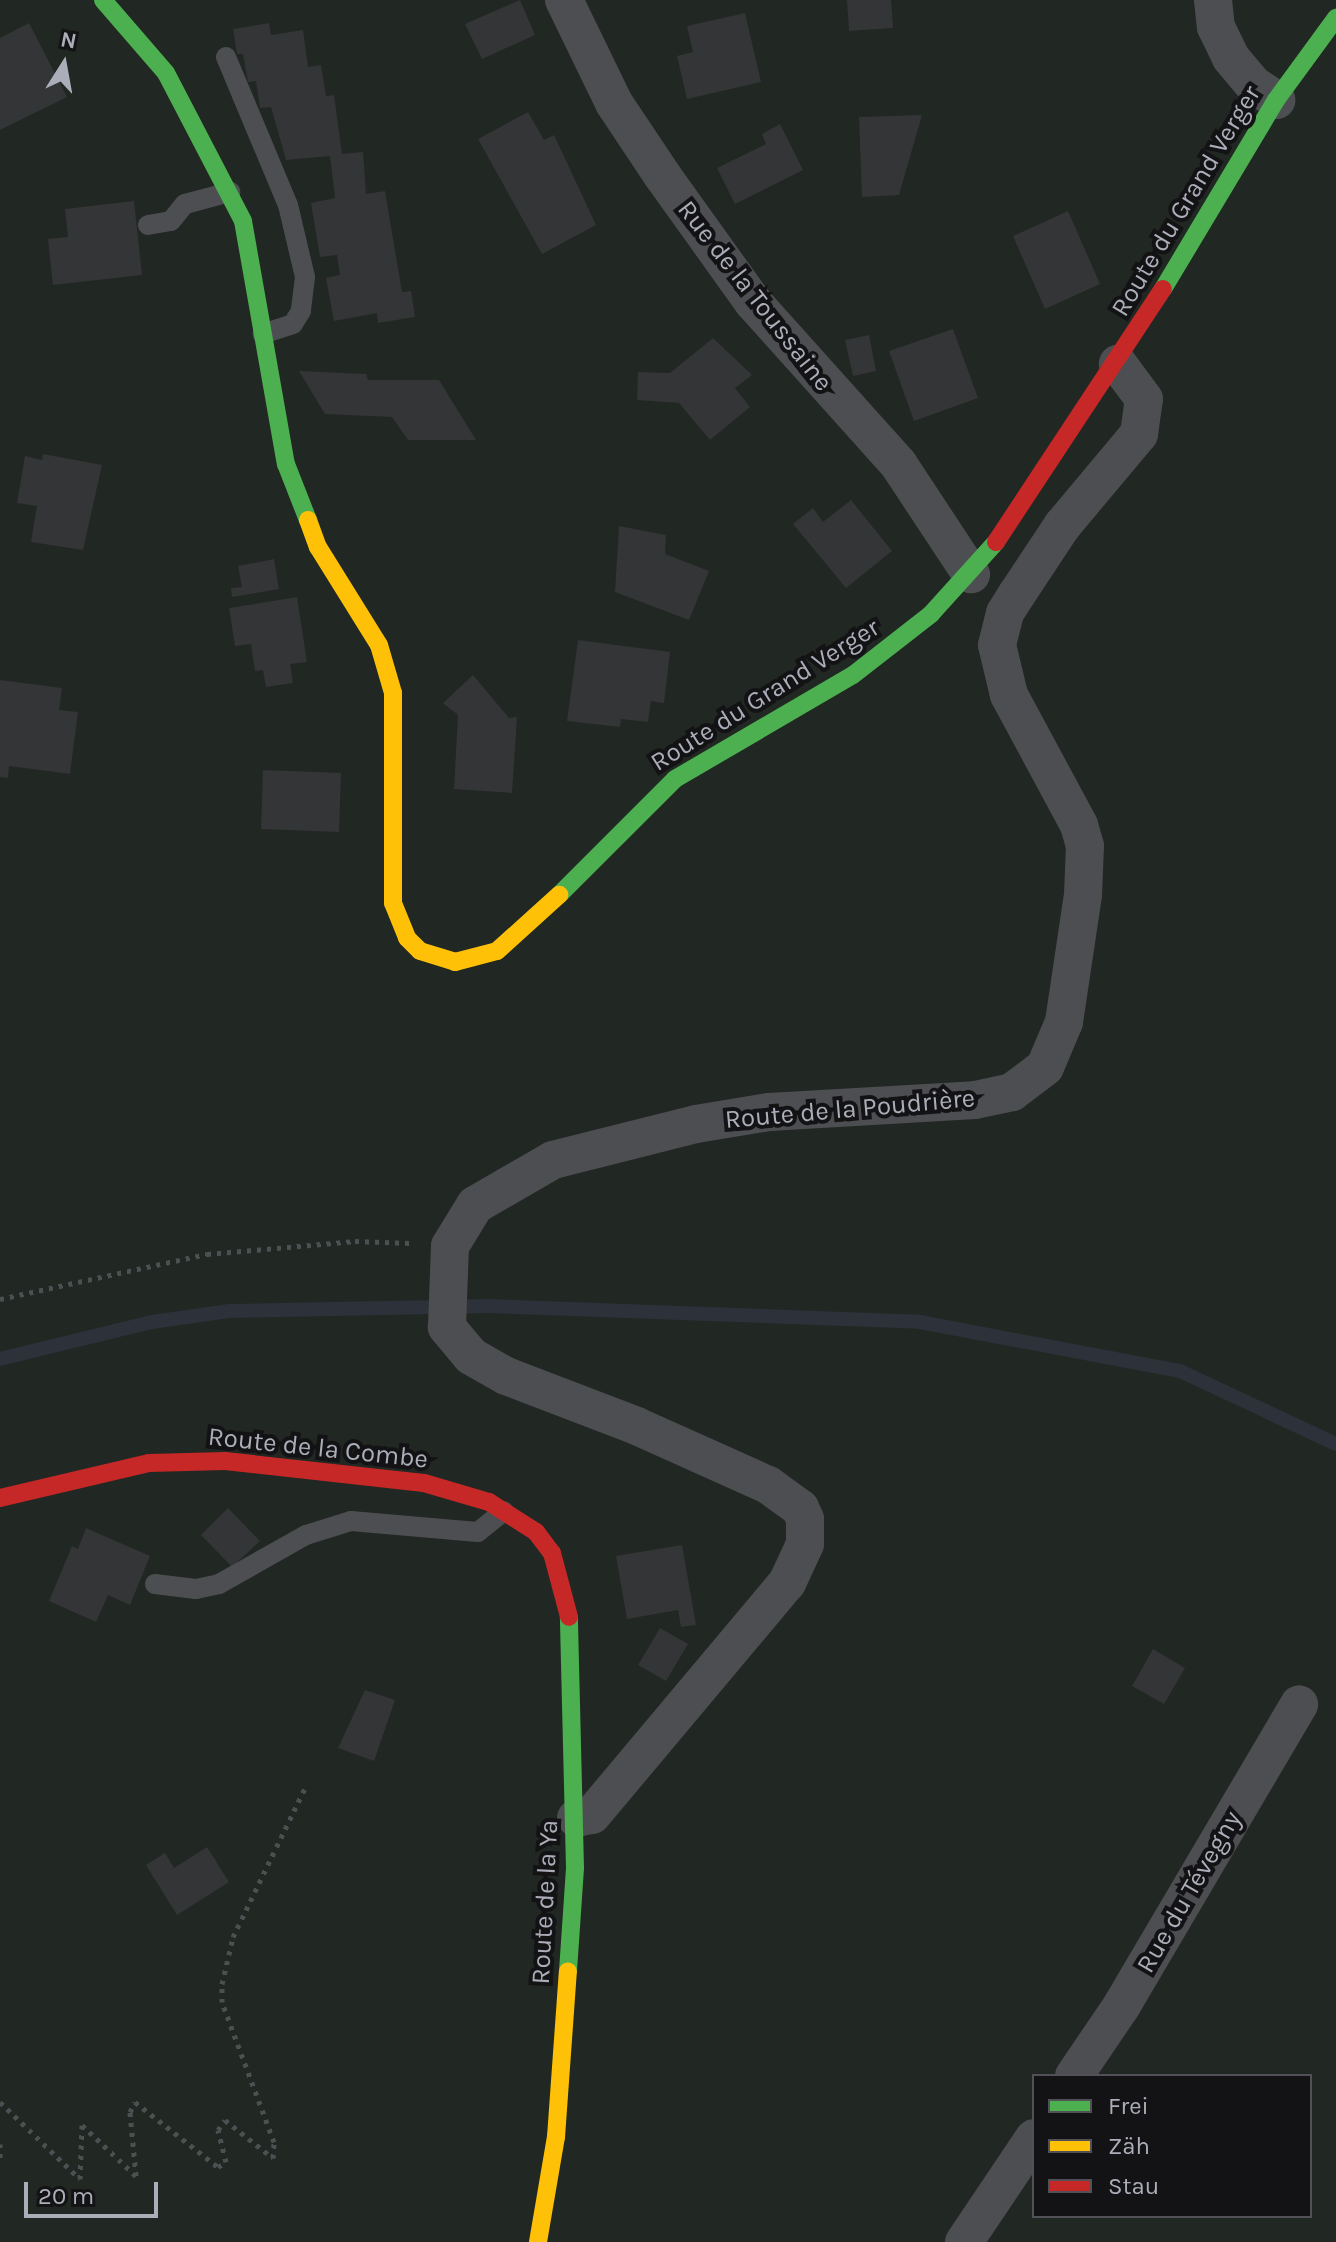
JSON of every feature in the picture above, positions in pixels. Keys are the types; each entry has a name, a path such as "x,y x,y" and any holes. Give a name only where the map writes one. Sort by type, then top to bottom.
{"street":[{"name":"Route du Grand Verger","path":"103,0 166,73 231,192 252,250 278,430 298,502 318,547 368,623 387,669 395,718 393,903 407,938 436,959 475,959 517,937 675,779 853,675 931,614 971,574 1027,502 1118,364 1276,100 1336,18"},
{"name":"Rue de la Toussaine","path":"564,0 614,103 662,175 753,302 899,465 971,574"},
{"path":"1213,0 1216,27 1231,58 1254,85 1276,100"},
{"name":"Route de la Poudrière","path":"447,1265 475,1205 553,1160 696,1124 769,1112 975,1100 1012,1092 1045,1067 1064,1022 1083,895 1085,846 1066,799 1015,708 1000,674 997,645 1005,613 1062,526 1139,434 1144,399 1118,364"},
{"path":"447,1265 447,1327 459,1345 486,1366 768,1485 800,1508 805,1519 805,1544 787,1583 592,1815 576,1818"},
{"name":"Route de la Combe","path":"0,1498 111,1469 225,1461 412,1481 461,1492 504,1511 536,1532 558,1564"},
{"name":"Route de la Ya","path":"538,2242 556,2137 576,1818 573,1632 558,1564"},
{"name":"Rue du Tévegny","path":"1075,2074 1122,2005 1299,1704"},
{"path":"964,2242 1032,2141"}],"lane":[{"path":"226,57 288,205 305,277 301,311 293,324 263,334"},
{"path":"148,225 171,221 185,204 231,192"},
{"path":"155,1584 196,1589 219,1584 306,1535 351,1521 478,1532 504,1511"}],"path":[{"path":"0,1299 207,1254 261,1248 355,1241 447,1265"},
{"path":"0,2102 80,2179 82,2125 136,2176 130,2112 135,2102 218,2167 226,2162 218,2130 225,2120 273,2158 274,2142 222,2002 222,1984 233,1937 305,1788"},
{"path":"0,2144 0,2160"}],"shaded area":[{"path":"0,0 1336,0 1336,2242 0,2242"}],"building":[{"path":"520,0 535,35 482,59 465,24"},
{"path":"847,0 891,0 893,28 849,31"},
{"path":"745,13 761,82 687,99 677,56 693,52 687,26"},
{"path":"29,23 67,97 0,130 0,38"},
{"path":"269,23 271,35 303,30 308,67 321,65 326,96 334,95 342,154 363,152 366,194 385,191 402,292 411,291 415,317 378,323 377,313 334,321 326,278 340,275 337,255 320,257 311,203 335,198 330,156 286,160 271,107 260,108 256,81 248,82 243,54 237,54 233,29"},
{"path":"528,112 544,140 554,135 596,225 542,254 478,139"},
{"path":"922,115 899,195 862,197 859,117"},
{"path":"780,124 803,170 735,204 717,168 766,144 762,134"},
{"path":"134,201 142,275 53,285 48,239 68,237 65,209"},
{"path":"1068,211 1100,284 1045,309 1013,236"},
{"path":"953,329 978,398 914,421 889,351"},
{"path":"869,335 876,371 853,376 845,340"},
{"path":"713,338 752,375 735,388 750,407 710,440 679,403 637,400 638,372 670,373"},
{"path":"299,371 366,374 368,380 439,380 476,440 408,440 392,417 325,414"},
{"path":"43,454 102,465 83,550 31,542 37,506 17,503 25,456 42,460"},
{"path":"851,500 892,551 846,588 793,524 813,508 823,522"},
{"path":"619,526 666,535 665,554 709,571 689,620 615,592"},
{"path":"274,559 279,589 232,597 231,588 242,587 238,566"},
{"path":"297,597 307,662 290,664 293,683 266,687 263,670 255,671 251,644 235,646 229,608"},
{"path":"578,640 670,652 664,703 651,701 648,722 621,719 620,727 567,721"},
{"path":"473,675 509,718 517,717 512,793 454,789 458,715 443,703"},
{"path":"0,680 62,688 59,710 78,712 70,774 9,766 8,778 0,777"},
{"path":"263,770 341,773 339,832 261,829"},
{"path":"228,1508 260,1541 232,1567 201,1535"},
{"path":"86,1528 150,1556 130,1605 108,1595 96,1622 49,1601 72,1546 78,1549"},
{"path":"682,1545 696,1625 681,1627 678,1610 627,1619 616,1556"},
{"path":"660,1628 688,1644 666,1681 638,1665"},
{"path":"1153,1649 1185,1668 1164,1704 1132,1686"},
{"path":"365,1690 395,1700 374,1761 338,1748"},
{"path":"207,1847 229,1882 177,1915 146,1865 165,1853 174,1868"}],"waterway":[{"path":"0,1359 152,1322 229,1311 490,1306 920,1322 1180,1371 1336,1444"}],"traffic: fast":[{"path":"103,0 166,73 243,221 286,464 308,520"},
{"path":"1163,289 1276,100 1336,18"},
{"path":"559,895 675,779 853,675 931,614 996,542"},
{"path":"568,1971 575,1868 569,1617"}],"traffic: slow":[{"path":"308,520 318,547 379,645 393,693 393,903 407,938 420,951 455,962 497,951 559,895"},
{"path":"538,2242 556,2137 568,1971"}],"traffic: jam":[{"path":"996,542 1163,289"},
{"path":"0,1498 149,1463 225,1461 424,1483 489,1502 536,1532 552,1553 569,1617"}]}
